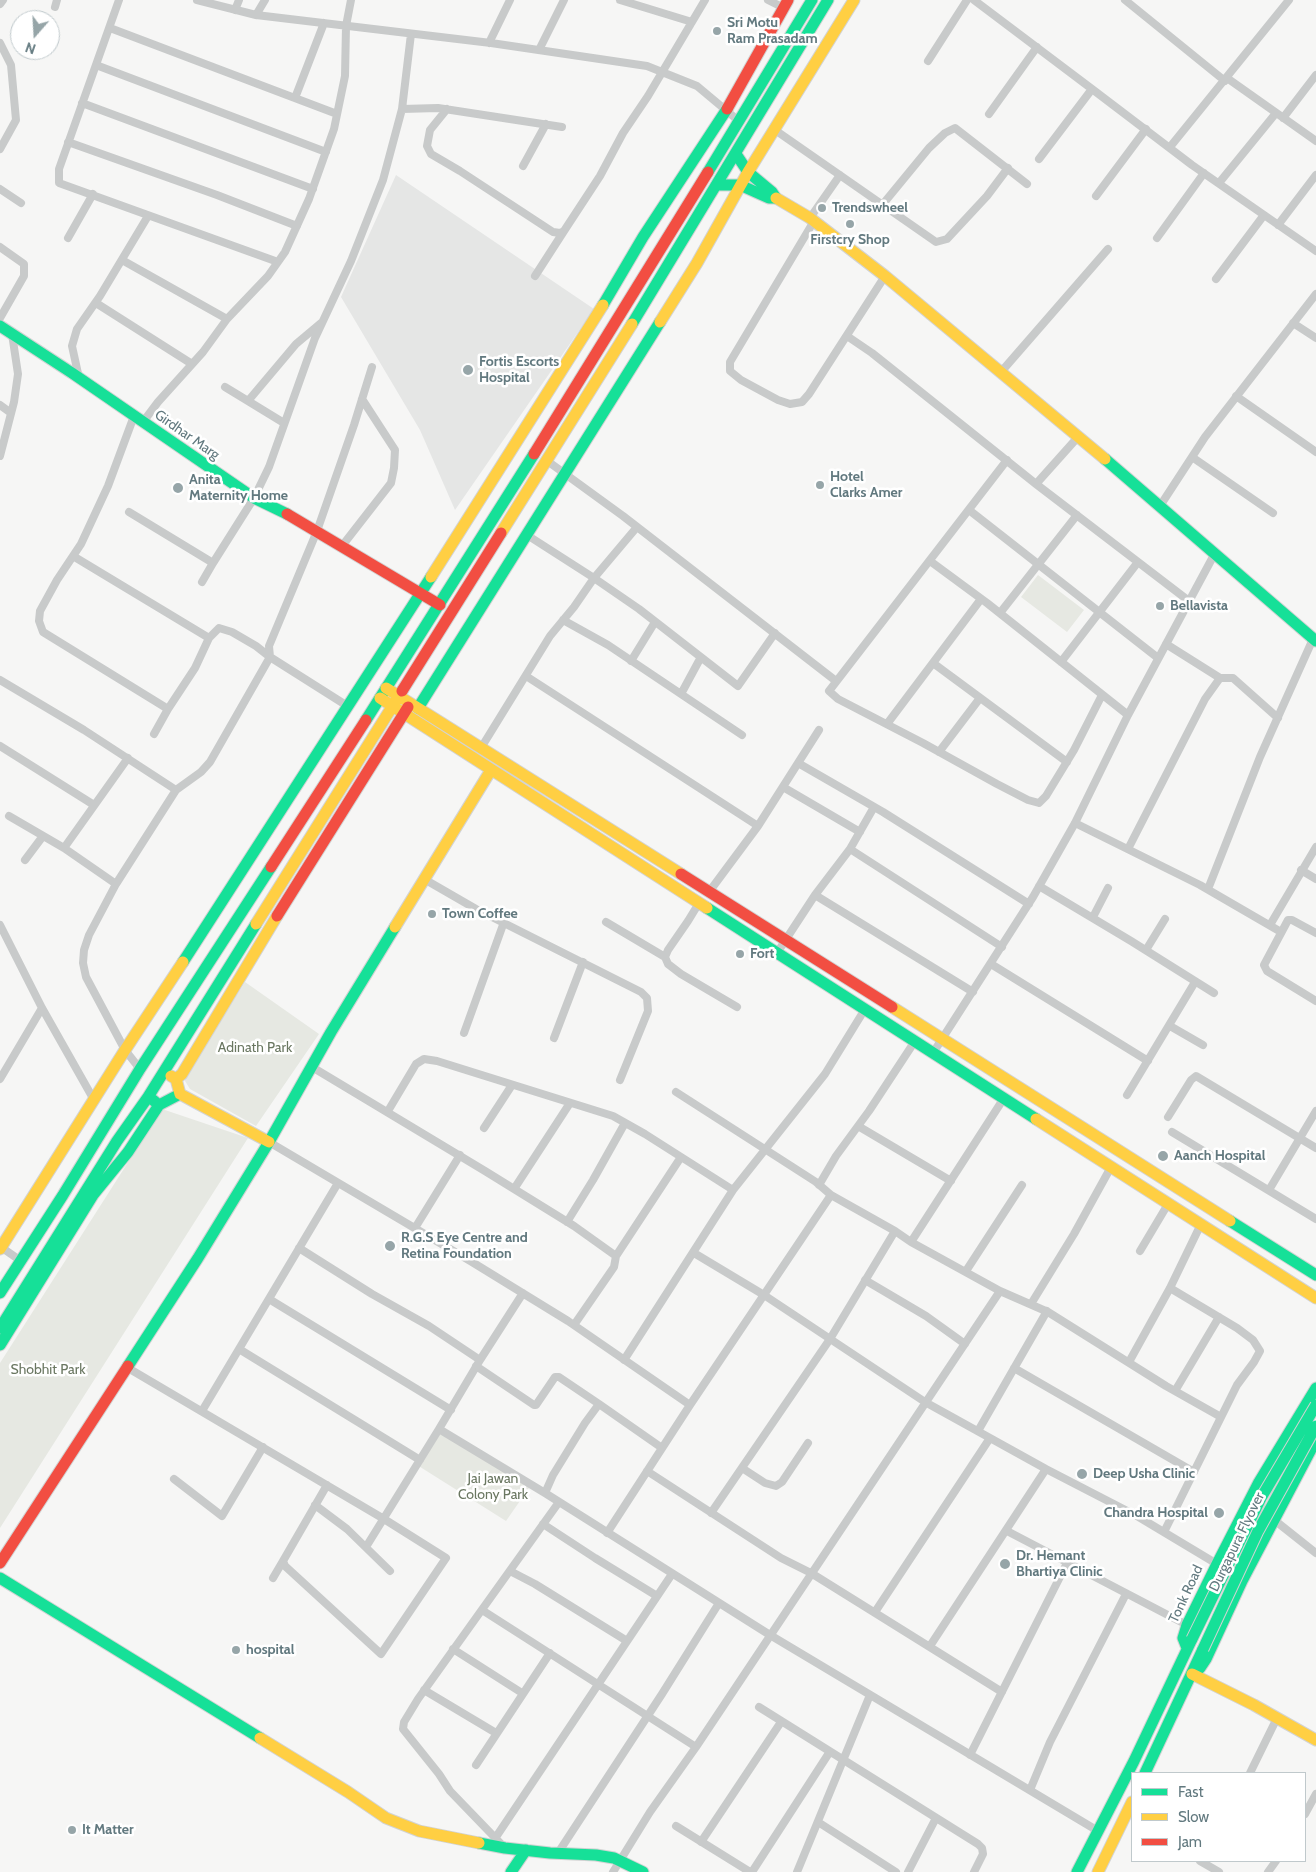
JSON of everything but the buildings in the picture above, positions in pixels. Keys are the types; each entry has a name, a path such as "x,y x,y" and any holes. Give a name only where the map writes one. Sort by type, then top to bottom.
{"street":[{"path":"0,4 3,0"},
{"path":"119,0 59,169 59,183 278,262"},
{"path":"197,0 256,15 489,43 647,66 697,86 740,122"},
{"path":"235,10 239,0"},
{"path":"256,15 265,0"},
{"path":"168,708 43,632 39,621 40,611 81,544 139,419 158,402 192,364 227,318 268,276 285,252 313,189 334,129 345,76 346,26 351,0"},
{"path":"489,43 510,0"},
{"path":"539,50 564,0"},
{"path":"620,0 632,2 692,22"},
{"path":"535,276 600,176 705,0"},
{"path":"21,1261 1,1248 125,1050 232,889 421,594 594,320 643,237 726,110 786,4 768,0"},
{"path":"0,1293 140,1069 440,605 616,324 740,122 812,0"},
{"path":"0,1328 105,1160 164,1072 393,706 736,154 828,0"},
{"path":"176,1079 182,1074 290,895 411,708 527,535 697,263 740,185 854,0"},
{"path":"928,61 967,0"},
{"path":"974,0 1204,173 1316,251"},
{"path":"1125,0 1226,79 1316,140"},
{"path":"1170,147 1289,0"},
{"path":"296,98 324,23"},
{"path":"110,28 337,114"},
{"path":"202,582 254,498 269,467 323,321 351,261 383,180 402,109 410,34"},
{"path":"0,43 11,65 16,120 0,149"},
{"path":"990,114 1037,48"},
{"path":"96,66 326,152"},
{"path":"1283,118 1316,75"},
{"path":"1039,159 1092,89"},
{"path":"82,104 313,189"},
{"path":"402,109 448,109 562,127"},
{"path":"448,109 430,130 427,146 431,154 553,232 560,233 564,231"},
{"path":"1219,183 1276,113"},
{"path":"523,166 546,124"},
{"path":"883,204 929,148 945,133 955,128 1027,184"},
{"path":"1096,196 1146,129"},
{"path":"774,130 936,242 948,239 987,196 1008,168"},
{"path":"68,142 217,195 297,226"},
{"path":"736,154 748,172 772,192 776,198 812,219 885,276 1160,506 1314,640 1260,757 1208,889"},
{"path":"1157,238 1204,173"},
{"path":"840,175 812,219 730,362 730,371 741,380 778,400 790,404 802,402 885,276"},
{"path":"1278,225 1316,175"},
{"path":"717,184 740,185 769,198 776,198"},
{"path":"0,189 21,203"},
{"path":"68,238 93,194"},
{"path":"1216,280 1264,215"},
{"path":"76,376 72,346 77,329 96,303 148,216"},
{"path":"0,247 24,264 24,276 0,318"},
{"path":"1000,372 1108,248"},
{"path":"122,260 227,318"},
{"path":"1160,506 1192,457 1236,396 1316,294"},
{"path":"96,303 192,364"},
{"path":"248,400 296,344 323,321"},
{"path":"1293,323 1316,338"},
{"name":"Girdhar Marg","path":"0,326 254,498 277,508 317,531 440,605"},
{"path":"847,336 872,353 1036,484 1189,601"},
{"path":"0,456 14,402 18,374 16,337"},
{"path":"140,1069 125,1050 86,978 83,963 84,950 89,935 116,884 176,790 201,772 210,762 270,657 269,646 317,531 372,368"},
{"path":"225,387 284,423"},
{"path":"1236,396 1316,452"},
{"path":"342,546 391,483 394,468 395,450 362,399"},
{"path":"0,405 11,413"},
{"path":"1036,484 1078,437"},
{"path":"1192,457 1272,513"},
{"path":"546,460 637,527 836,681"},
{"path":"1006,460 829,690 838,700 887,724 1004,788 1028,800 1038,802 1046,796 1102,694"},
{"path":"969,510 1099,614 1158,658"},
{"path":"129,512 213,563"},
{"path":"1000,613 1077,515"},
{"path":"481,748 550,636 594,578 637,527"},
{"path":"527,535 594,578 738,686 775,633"},
{"path":"933,1053 1029,904 1075,823 1128,715 1214,553"},
{"path":"73,556 208,638"},
{"path":"930,561 981,598 1128,715"},
{"path":"1061,662 1138,562"},
{"path":"887,724 981,598"},
{"path":"563,620 608,645 742,736"},
{"path":"631,661 655,622"},
{"path":"154,734 168,708 194,668 208,638 219,628 232,632 256,646 270,657 349,707"},
{"path":"1166,644 1220,678 1233,678 1278,718"},
{"path":"680,694 701,657"},
{"path":"933,663 1066,762"},
{"path":"526,676 758,826"},
{"path":"1128,849 1205,699 1220,678"},
{"path":"0,680 128,758 176,790"},
{"path":"383,693 399,696 411,708 491,770 1316,1298"},
{"path":"383,693 393,706 411,708 481,748 1316,1275"},
{"path":"939,752 980,698"},
{"path":"709,892 758,826 819,730"},
{"path":"0,746 94,805"},
{"path":"64,848 128,758"},
{"path":"798,763 874,807 1029,904"},
{"path":"0,1562 128,1368 270,1142 331,1032 491,770"},
{"path":"783,787 860,832"},
{"path":"777,953 815,895 850,849 874,807"},
{"path":"9,816 64,848 116,884"},
{"path":"1075,823 1208,889 1281,932"},
{"path":"25,860 43,836"},
{"path":"1270,925 1316,846"},
{"path":"850,849 1002,947"},
{"path":"1301,870 1316,879"},
{"path":"424,879 476,909 641,992 646,998 648,1011 620,1080"},
{"path":"1039,886 1093,917 1214,993"},
{"path":"1093,917 1108,888"},
{"path":"815,895 973,992"},
{"path":"665,957 698,903"},
{"path":"1146,950 1165,919"},
{"path":"1316,932 1292,920 1288,920 1264,968 1316,1001"},
{"path":"464,1033 504,922"},
{"path":"606,922 665,957 668,964 681,974 737,1008"},
{"path":"0,926 42,1008 94,1100"},
{"path":"0,945 5,936"},
{"path":"554,1038 583,962"},
{"path":"991,964 1148,1061"},
{"path":"1128,1095 1195,982"},
{"path":"0,1079 42,1008"},
{"path":"624,1360 734,1190 825,1074 865,1009"},
{"path":"1170,1026 1203,1045"},
{"path":"819,1185 836,1156 903,1062 915,1041"},
{"path":"388,1112 416,1064 424,1059 437,1061 613,1116 734,1190"},
{"path":"312,1067 460,1155 567,1222 616,1256"},
{"path":"164,1072 176,1079 180,1094 270,1142 523,1293 574,1325 690,1405"},
{"path":"1168,1117 1191,1080 1196,1076 1316,1148"},
{"path":"484,1128 512,1085"},
{"path":"676,1092 765,1149 831,1195 911,1242 1000,1290 1047,1311 1175,1391 1221,1417"},
{"path":"0,1345 93,1195 128,1152 159,1105 180,1094"},
{"path":"148,1097 159,1105"},
{"path":"911,1242 1004,1098"},
{"path":"514,1189 570,1103"},
{"path":"1269,1190 1316,1111"},
{"path":"567,1222 593,1180 624,1123"},
{"path":"858,1126 951,1181"},
{"path":"1172,1132 1316,1219"},
{"path":"415,1228 460,1155"},
{"path":"574,1325 614,1268 616,1256 681,1157"},
{"path":"105,1160 115,1167"},
{"path":"1031,1304 1074,1234 1111,1167"},
{"path":"202,1411 338,1183"},
{"path":"966,1271 1022,1185"},
{"path":"607,1533 690,1405 831,1195"},
{"path":"1140,1251 1168,1204"},
{"path":"1129,1362 1170,1288 1201,1224"},
{"path":"711,1514 830,1339 895,1231"},
{"path":"299,1248 372,1294 430,1326 534,1405 555,1377 560,1377 662,1448"},
{"path":"694,1253 764,1295 925,1402 1046,1469 1137,1516 1217,1564"},
{"path":"865,1280 926,1316 965,1344"},
{"path":"1164,1532 1221,1417 1238,1385 1260,1351 1253,1340 1170,1288"},
{"path":"613,1872 650,1812 696,1747 1000,1290"},
{"path":"366,1547 523,1293"},
{"path":"269,1299 451,1410"},
{"path":"978,1431 1047,1311"},
{"path":"1175,1391 1219,1317"},
{"path":"239,1349 420,1460"},
{"path":"128,1368 384,1519 446,1558 381,1654 284,1566 283,1561"},
{"path":"1014,1368 1194,1472"},
{"name":"Tonk Road","path":"1077,1872 1134,1761 1189,1644 1183,1638 1187,1625 1217,1564 1259,1482 1316,1388"},
{"path":"545,1493 553,1475 599,1404"},
{"name":"Durgapura Flyover","path":"1189,1644 1261,1498 1316,1404"},
{"name":"Durgapura Flyover","path":"1192,1674 1258,1531 1316,1426"},
{"path":"439,1429 545,1493 770,1635 1098,1831"},
{"path":"875,1612 990,1438"},
{"path":"1146,1772 1192,1674 1200,1668 1206,1659 1273,1519 1316,1440"},
{"path":"742,1468 769,1485 779,1485 808,1443"},
{"path":"1281,1446 1304,1460"},
{"path":"174,1480 222,1516 263,1447"},
{"path":"930,1646 1046,1469"},
{"path":"647,1471 781,1558 811,1573 1002,1692"},
{"path":"273,1578 327,1485"},
{"path":"505,1848 450,1791 404,1729 404,1722 424,1690 559,1502"},
{"path":"315,1506 347,1529 390,1571"},
{"path":"1273,1519 1316,1553"},
{"path":"543,1524 657,1596"},
{"path":"1007,1530 1187,1625"},
{"path":"970,1754 1066,1562"},
{"path":"510,1570 627,1641"},
{"path":"496,1837 672,1574"},
{"path":"0,1578 348,1792 386,1818 418,1831 505,1848 596,1855 621,1861 643,1872"},
{"path":"1030,1790 1063,1715 1126,1594"},
{"path":"558,1853 719,1603"},
{"path":"482,1610 696,1747"},
{"path":"453,1650 522,1693"},
{"path":"476,1765 550,1653"},
{"path":"1192,1674 1210,1681 1316,1740"},
{"path":"424,1690 496,1733"},
{"path":"797,1872 870,1695"},
{"path":"758,1708 982,1848 983,1854 974,1872"},
{"path":"1250,1772 1277,1718"},
{"path":"700,1842 782,1722"},
{"path":"676,1826 751,1872 829,1753"},
{"path":"1306,1812 1316,1794"},
{"path":"908,1872 936,1818"},
{"path":"1098,1872 1129,1820"},
{"path":"818,1822 896,1872"},
{"path":"515,1870 526,1850"},
{"path":"1203,1862 1219,1872"}],"shaded area":[{"name":"Fortis Escorts Hospital","path":"396,175 594,309 455,510 420,430 341,297"}],"green space":[{"path":"1038,575 1084,610 1067,632 1021,597"},
{"name":"Adinath Park","path":"245,982 319,1034 256,1126 190,1089 185,1081 186,1076"},
{"name":"Shobhit Park","path":"162,1109 248,1138 0,1528 0,1363"},
{"name":"Jai Jawan Colony Park","path":"439,1429 531,1485 506,1521 417,1465"}],"traffic: fast":[{"path":"708,172 812,0"},
{"path":"632,324 828,0"},
{"path":"603,305 643,237 727,109"},
{"path":"717,185 740,185 769,198 776,198 772,192 748,172 736,154"},
{"path":"418,708 660,322"},
{"path":"0,326 254,498 287,514"},
{"path":"366,720 534,454"},
{"path":"1105,459 1316,641"},
{"path":"183,962 431,577"},
{"path":"0,1293 140,1069 271,867"},
{"path":"707,908 1036,1119"},
{"path":"0,1328 256,924"},
{"path":"128,1366 198,1258 269,1142 331,1032 395,927"},
{"path":"153,1100 159,1105 180,1094"},
{"path":"0,1345 93,1195 128,1152 159,1105"},
{"path":"1230,1221 1316,1275"},
{"path":"1187,1648 1183,1638 1187,1625 1217,1564 1259,1482 1316,1388"},
{"path":"1192,1639 1261,1498 1316,1405"},
{"path":"1203,1649 1258,1531 1316,1426"},
{"path":"1192,1674 1200,1668 1206,1659 1242,1581 1316,1440"},
{"path":"0,1578 260,1738"},
{"path":"1077,1872 1134,1761 1192,1639"},
{"path":"1145,1772 1203,1649"},
{"path":"479,1843 505,1848 614,1858 643,1872"},
{"path":"511,1872 526,1850"}],"traffic: slow":[{"path":"660,322 697,263 748,172 854,0"},
{"path":"776,198 810,218 885,276 1105,459"},
{"path":"431,577 603,305"},
{"path":"501,533 632,324"},
{"path":"386,688 681,874"},
{"path":"256,924 402,691"},
{"path":"380,698 707,908"},
{"path":"395,927 491,770"},
{"path":"176,1079 182,1074 277,916"},
{"path":"0,1249 125,1050 183,962"},
{"path":"892,1007 1230,1221"},
{"path":"171,1076 176,1079 180,1094 269,1142"},
{"path":"1036,1119 1316,1298"},
{"path":"1192,1674 1254,1705 1316,1740"},
{"path":"260,1738 348,1792 386,1818 419,1831 479,1843"},
{"path":"1098,1872 1131,1804"}],"traffic: jam":[{"path":"727,109 788,0"},
{"path":"534,454 708,172"},
{"path":"287,514 440,605"},
{"path":"402,691 501,533"},
{"path":"277,916 408,707"},
{"path":"271,867 366,720"},
{"path":"681,874 892,1007"},
{"path":"0,1563 128,1366"}],"place":[{"name":"Sri Motu Ram Prasadam","path":"717,31"},
{"name":"Trendswheel","path":"822,208"},
{"name":"Firstcry Shop","path":"850,224"},
{"name":"Fortis Escorts Hospital","path":"468,370"},
{"name":"Hotel Clarks Amer","path":"820,485"},
{"name":"Anita Maternity Home","path":"178,488"},
{"name":"Bellavista","path":"1160,606"},
{"name":"Town Coffee","path":"432,914"},
{"name":"Fort","path":"740,954"},
{"name":"Aanch Hospital","path":"1163,1156"},
{"name":"R.G.S Eye Centre and Retina Foundation","path":"390,1246"},
{"name":"Deep Usha Clinic","path":"1082,1474"},
{"name":"Chandra Hospital","path":"1219,1513"},
{"name":"Dr. Hemant Bhartiya Clinic","path":"1005,1564"},
{"name":"hospital","path":"236,1650"},
{"name":"It Matter","path":"72,1830"}]}
